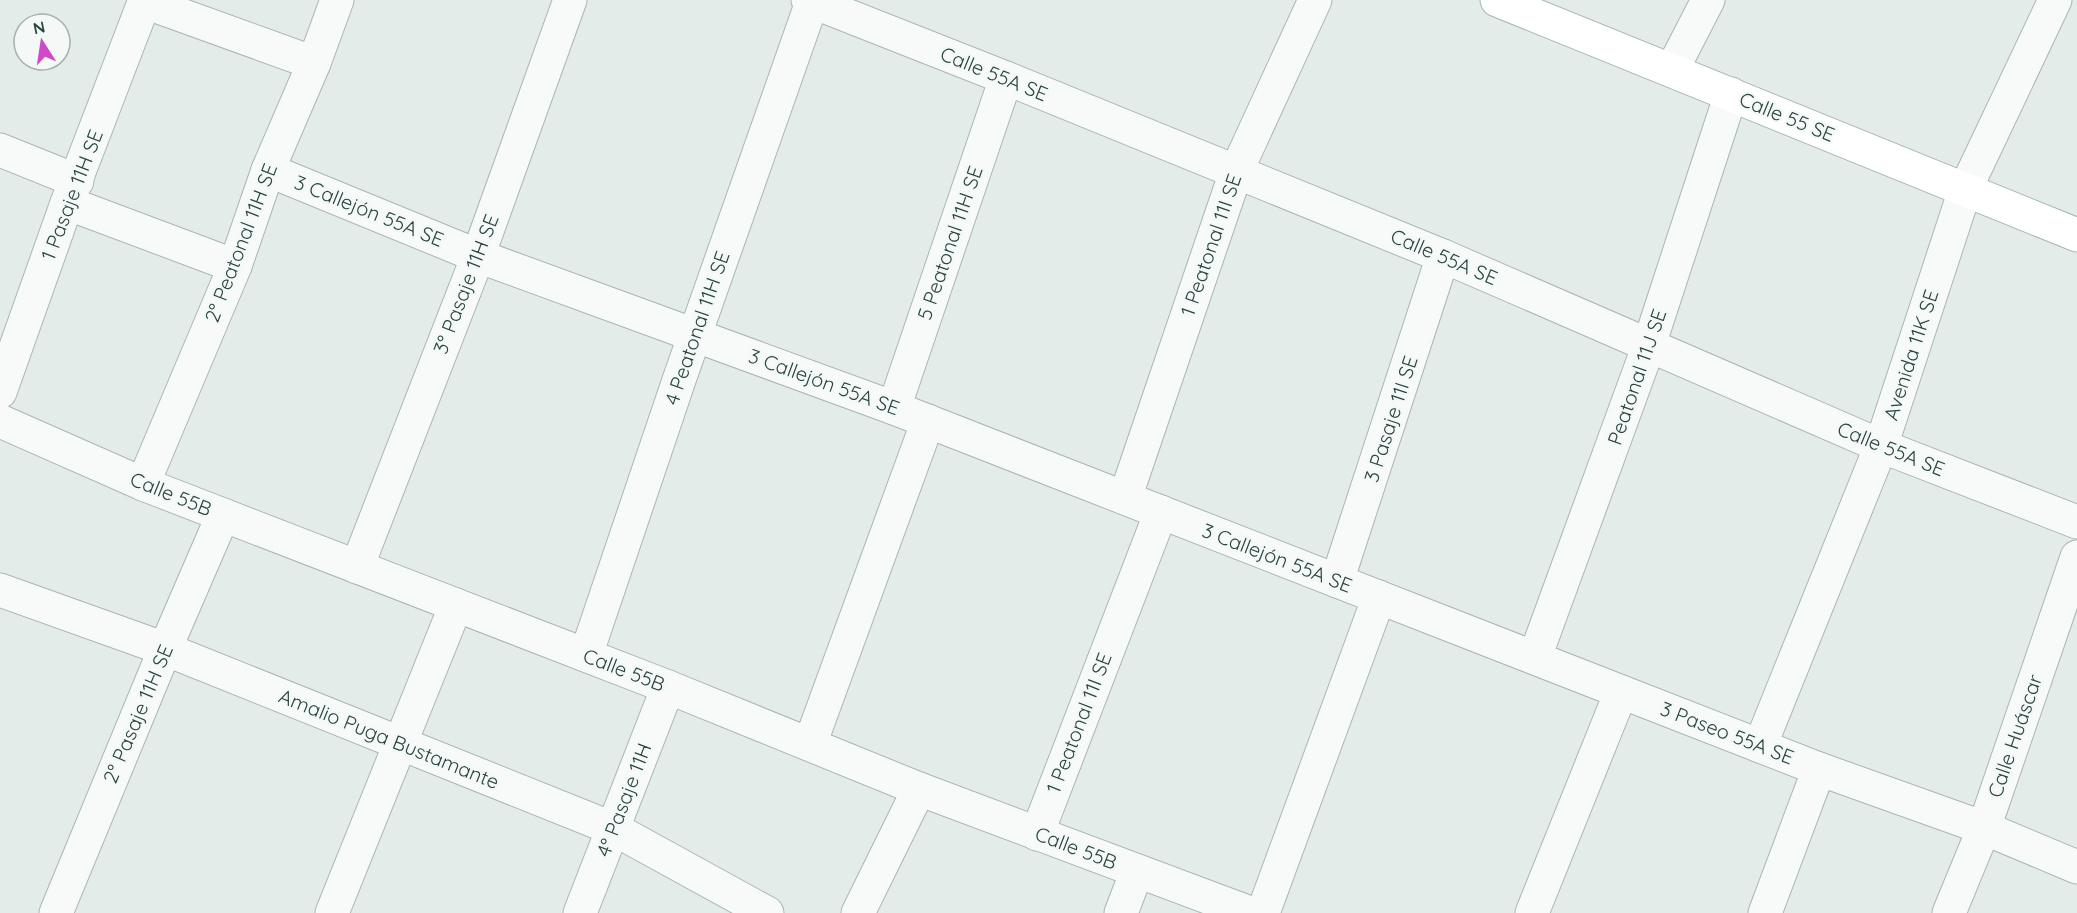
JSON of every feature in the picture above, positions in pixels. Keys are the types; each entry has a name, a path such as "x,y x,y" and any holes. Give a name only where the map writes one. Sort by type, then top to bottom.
{"street":[{"name":"2° Peatonal 11H SE","path":"143,484 235,266 268,170 338,0"},
{"name":"3° Pasaje 11H SE","path":"357,567 478,256 570,0"},
{"name":"1 Peatonal 11I SE","path":"1125,498 1236,172 1316,0"},
{"name":"Calle 55 SE","path":"1497,0 2077,235"},
{"path":"1672,70 1708,0"},
{"name":"Avenida 11K SE","path":"1760,746 1881,446 1965,190 2055,0"},
{"path":"145,1 314,63"},
{"name":"1 Pasaje 11H SE","path":"0,392 72,192 145,1"},
{"name":"Calle 55A SE","path":"810,1 1006,78 1443,256 1881,446 2077,522"},
{"name":"4 Peatonal 11H SE","path":"586,655 810,1"},
{"name":"5 Peatonal 11H SE","path":"894,408 1006,78"},
{"name":"Peatonal 11J SE","path":"1535,657 1649,345 1731,94"},
{"path":"0,150 72,192 235,266"},
{"name":"3 Callejón 55A SE","path":"268,170 478,256 894,408 1379,597"},
{"name":"3 Pasaje 11I SE","path":"1337,581 1443,256"},
{"path":"810,744 928,421"},
{"name":"Calle 55B","path":"0,422 143,484 668,687 919,789 1250,913"},
{"name":"1 Peatonal 11I SE","path":"1037,834 1161,512"},
{"name":"2° Pasaje 11H SE","path":"56,913 223,515"},
{"name":"Calle Huáscar","path":"1950,913 1984,828 2077,557"},
{"name":"Amalio Puga Bustamante","path":"0,590 165,649 614,829 767,913"},
{"path":"1263,913 1379,597"},
{"name":"3 Paseo 55A SE","path":"1379,597 1819,769 1984,828 2077,867"},
{"path":"332,913 456,606"},
{"name":"4° Pasaje 11H","path":"580,913 668,687"},
{"path":"1532,913 1621,692"},
{"path":"1765,913 1819,769"},
{"path":"858,913 919,789"},
{"path":"1122,913 1137,871"}]}
